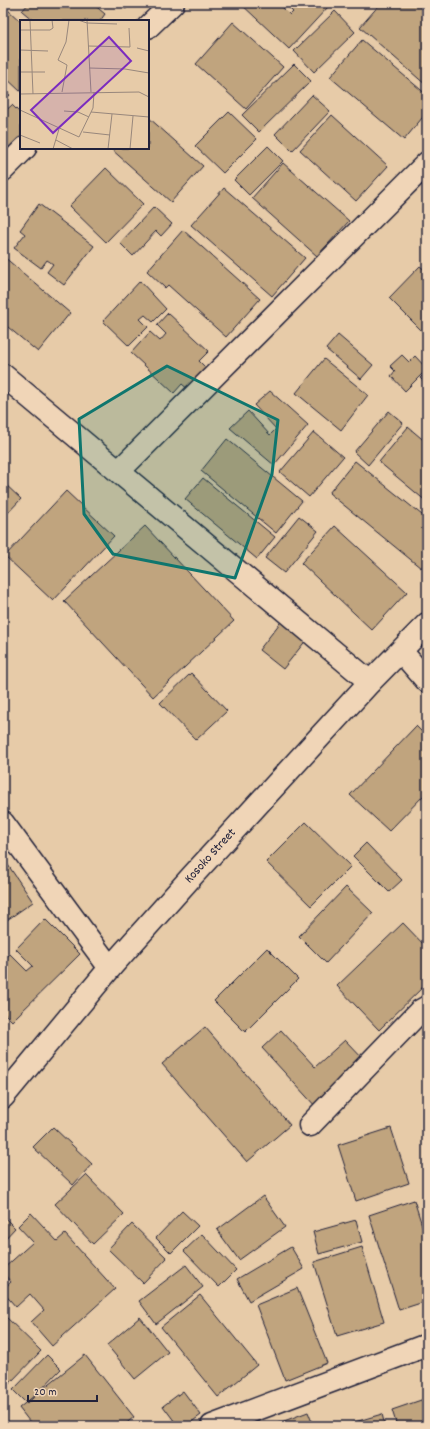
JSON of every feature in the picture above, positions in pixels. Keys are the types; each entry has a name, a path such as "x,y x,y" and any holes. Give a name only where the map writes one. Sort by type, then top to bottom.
{"street":[{"path":"149,26 173,3"},
{"path":"3,170 24,149"},
{"path":"119,471 427,163"},
{"path":"3,375 370,682"},
{"name":"Kosoko Street","path":"3,1096 110,968 193,875 370,682 427,624"},
{"path":"401,652 427,681"},
{"path":"3,823 110,968"},
{"path":"310,1125 420,1011 427,1007"},
{"path":"212,1426 427,1345"}],"highlighted area":[{"path":"167,366 278,420 272,474 235,578 113,554 84,514 79,419"}],"building":[{"path":"29,3 92,3 105,14 101,20 33,20 22,11"},
{"path":"118,3 131,3 126,9"},
{"path":"240,3 282,3 280,5 290,15 293,12 284,3 323,3 328,7 289,49"},
{"path":"381,3 427,3 427,86 360,27"},
{"path":"7,9 20,21 20,91 3,75 3,13"},
{"path":"335,11 355,32 314,72 294,51"},
{"path":"233,22 283,67 246,109 196,64"},
{"path":"362,40 427,95 427,112 404,140 330,77"},
{"path":"294,64 311,81 259,132 242,115"},
{"path":"3,89 10,95 3,102"},
{"path":"312,95 330,111 292,151 275,134"},
{"path":"12,105 20,113 20,140 3,155 3,133 5,131 3,129 3,113"},
{"path":"229,112 257,139 223,173 195,146"},
{"path":"332,115 388,166 356,201 300,150"},
{"path":"149,118 203,166 171,202 111,149 149,149"},
{"path":"268,146 283,161 249,195 234,180"},
{"path":"283,163 349,221 317,256 252,198"},
{"path":"106,168 143,204 106,242 69,206"},
{"path":"224,188 305,258 272,296 191,225"},
{"path":"39,204 94,246 64,285 47,272 53,264 47,260 41,268 14,248 25,234 20,230"},
{"path":"154,207 172,224 161,236 156,231 133,256 120,243"},
{"path":"183,230 260,299 226,337 168,285 165,288 147,271"},
{"path":"3,256 70,313 38,352 3,323"},
{"path":"420,266 427,272 427,336 389,298"},
{"path":"140,281 166,309 153,322 145,315 140,319 148,327 129,346 103,321"},
{"path":"168,313 209,351 199,361 209,371 190,391 182,384 174,393 131,353 150,332 160,341 166,334 157,325"},
{"path":"338,335 373,365 361,379 326,349"},
{"path":"402,355 409,362 415,356 427,369 405,391 391,376 395,371 390,366"},
{"path":"324,359 368,395 341,430 296,393"},
{"path":"427,371 427,385 420,378"},
{"path":"270,391 308,425 274,465 230,428 248,411 270,435 276,429 254,405"},
{"path":"389,411 403,423 368,465 354,452"},
{"path":"408,427 427,443 427,502 379,462"},
{"path":"314,432 343,457 309,497 280,472"},
{"path":"227,439 302,501 276,533 201,471"},
{"path":"355,461 427,519 427,561 421,568 329,493"},
{"path":"203,478 275,537 257,559 185,499"},
{"path":"3,482 21,499 3,518"},
{"path":"66,491 114,536 53,601 5,556"},
{"path":"299,516 318,531 284,573 265,558"},
{"path":"145,526 234,621 153,697 64,601"},
{"path":"335,526 407,592 372,630 301,563"},
{"path":"283,619 307,639 283,669 259,650"},
{"path":"191,673 227,711 196,740 160,703"},
{"path":"416,726 427,737 427,792 389,831 350,795"},
{"path":"306,822 351,866 311,906 266,862"},
{"path":"366,843 402,880 389,892 353,856"},
{"path":"4,859 33,902 7,920 3,914"},
{"path":"346,887 373,913 326,963 299,936"},
{"path":"45,919 80,954 12,1021 3,1012 3,971 7,967 3,961 10,954 27,971 33,966 16,949"},
{"path":"403,923 427,948 427,983 379,1030 337,986"},
{"path":"267,948 298,979 245,1032 214,1001"},
{"path":"205,1027 290,1125 247,1162 162,1064"},
{"path":"281,1030 315,1067 345,1040 367,1063 317,1108 262,1048"},
{"path":"53,1127 92,1164 73,1185 33,1147"},
{"path":"391,1128 409,1183 356,1201 338,1145"},
{"path":"86,1175 124,1214 93,1244 55,1204"},
{"path":"263,1196 285,1227 239,1260 217,1230"},
{"path":"414,1200 427,1241 427,1301 399,1310 369,1215"},
{"path":"182,1211 198,1226 171,1253 156,1238"},
{"path":"31,1213 57,1241 65,1234 115,1289 52,1346 31,1322 44,1310 30,1294 16,1307 3,1292 3,1289 11,1282 3,1273 3,1269 33,1242 18,1226"},
{"path":"3,1216 15,1228 3,1241"},
{"path":"356,1220 362,1242 319,1254 313,1232"},
{"path":"132,1224 167,1258 143,1283 108,1249"},
{"path":"202,1234 236,1270 219,1287 184,1251"},
{"path":"291,1247 304,1269 249,1301 237,1279"},
{"path":"362,1247 384,1322 337,1336 314,1262"},
{"path":"186,1265 203,1287 156,1324 139,1301"},
{"path":"297,1288 327,1363 285,1380 256,1305"},
{"path":"200,1295 257,1365 218,1397 161,1327"},
{"path":"5,1316 41,1351 9,1384 3,1379 3,1318"},
{"path":"140,1317 168,1352 135,1379 107,1345"},
{"path":"47,1355 61,1369 27,1404 13,1390"},
{"path":"85,1355 134,1417 123,1426 33,1426 19,1408"},
{"path":"183,1391 201,1415 186,1426 178,1426 163,1406"},
{"path":"427,1398 427,1426 397,1426 392,1410"},
{"path":"308,1412 312,1422 302,1426 277,1426 276,1424"},
{"path":"382,1414 385,1426 341,1426"}]}
